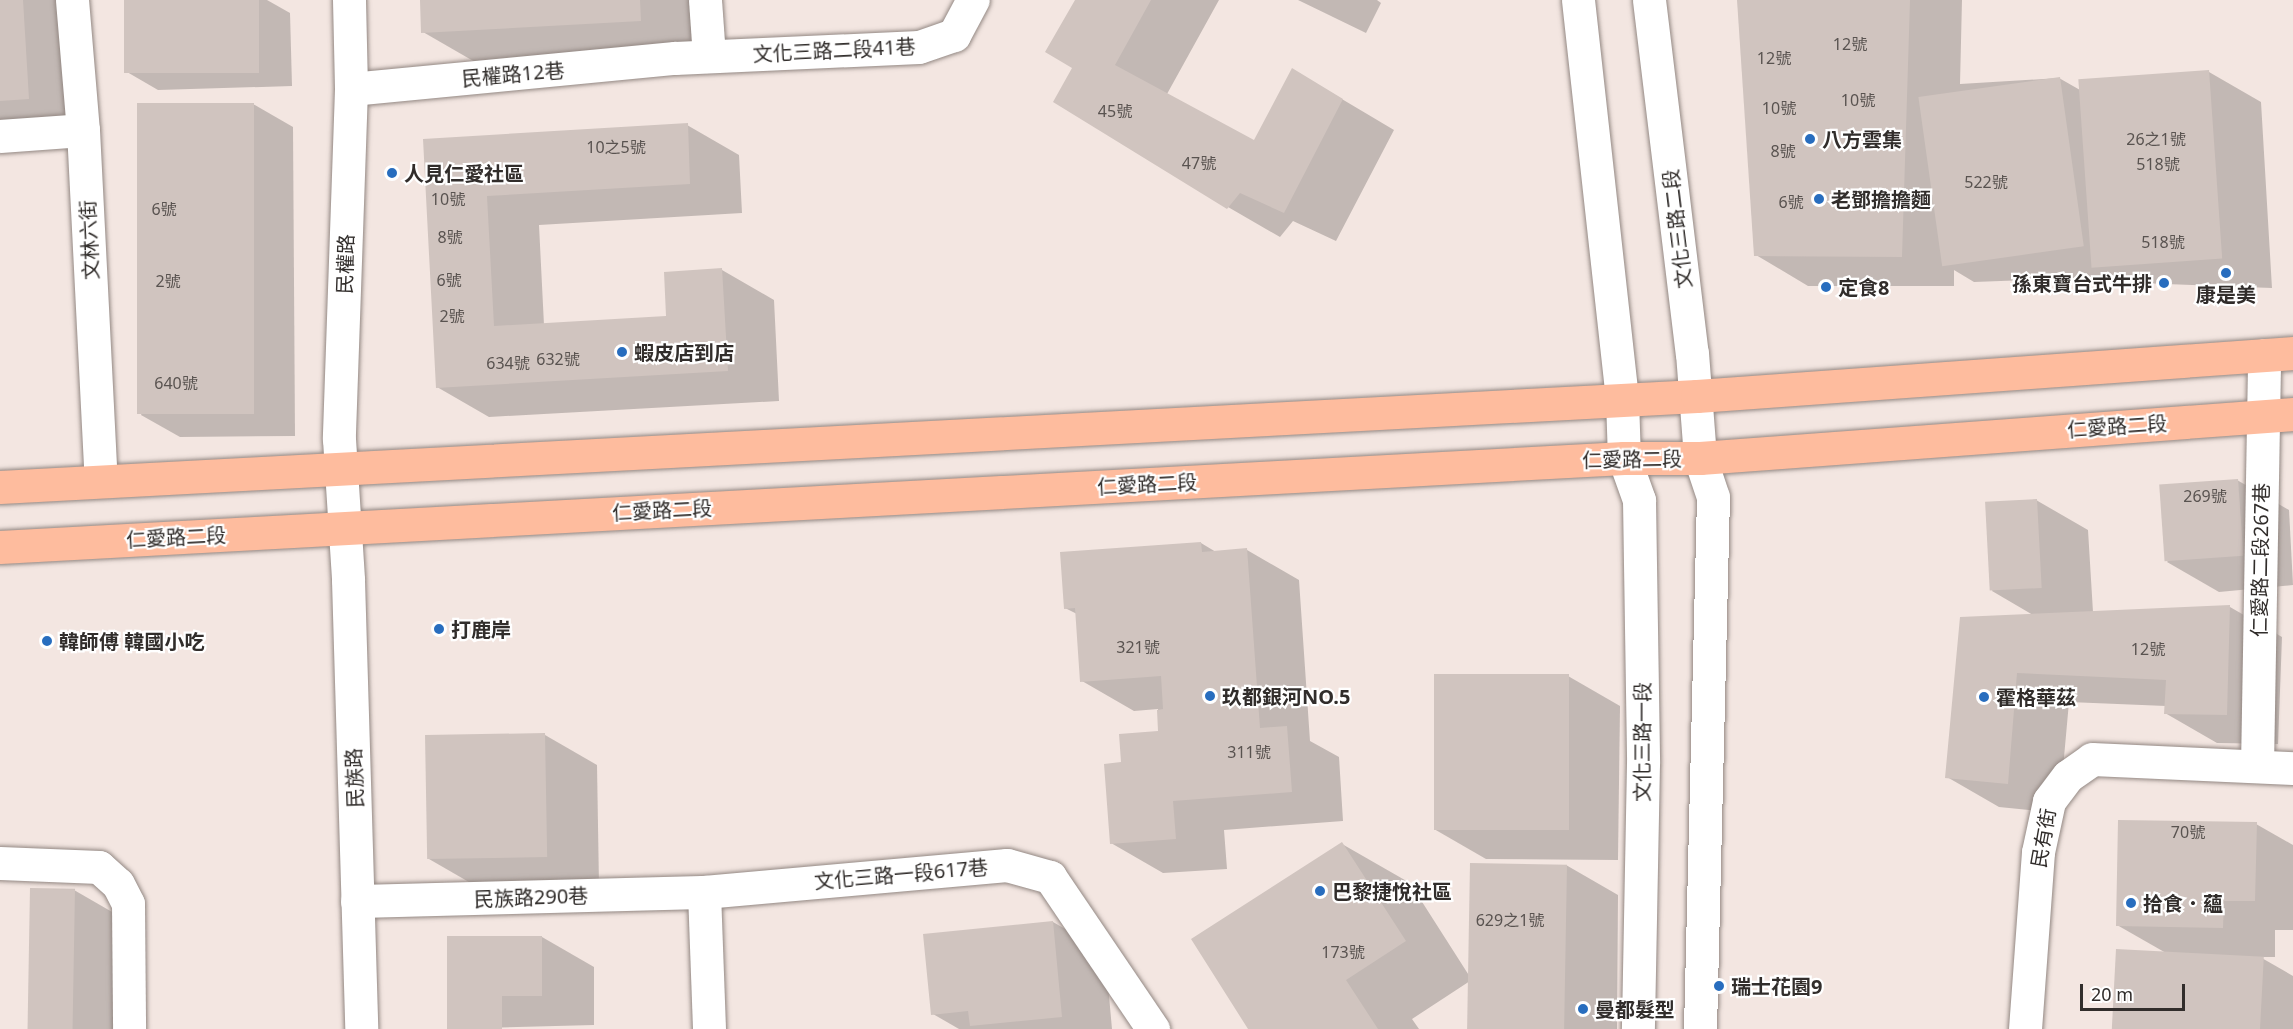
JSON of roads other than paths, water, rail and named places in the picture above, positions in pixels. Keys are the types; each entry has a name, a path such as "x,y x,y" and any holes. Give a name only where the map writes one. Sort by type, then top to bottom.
{"main road":[{"path":"0,487 101,480 341,471 1697,396 2279,354"},
{"name":"仁愛路二段","path":"0,547 1624,458 1700,458 2278,415"}],"street":[{"name":"文林六街","path":"72,0 83,130 101,480"},
{"name":"民權路","path":"344,528 341,471 351,89 349,0"},
{"path":"705,0 709,56"},
{"name":"文化三路二段41巷","path":"675,58 919,47 954,35 973,0"},
{"path":"1578,0 1622,399 1624,458"},
{"name":"文化三路二段","path":"1649,0 1697,396 1700,458"},
{"name":"民權路12巷","path":"351,89 675,58"},
{"path":"0,136 83,130"},
{"name":"仁愛路二段267巷","path":"2257,766 2278,415 2279,354"},
{"name":"文化三路一段","path":"1624,458 1639,500 1643,764 1638,1029"},
{"path":"1700,458 1713,497 1700,1029"},
{"name":"民族路","path":"344,528 361,1029"},
{"name":"民有街","path":"2025,1029 2038,852 2049,801 2068,776 2092,759 2293,768"},
{"path":"0,863 99,867 118,884 128,904 129,1029"},
{"name":"文化三路一段617巷","path":"704,892 1007,865 1050,877 1153,1029"},
{"path":"704,892 709,1029"},
{"name":"民族路290巷","path":"357,901 704,892"}],"place":[{"name":"八方雲集","path":"1810,139"},
{"name":"人見仁愛社區","path":"392,173"},
{"name":"老鄧擔擔麵","path":"1819,199"},
{"name":"康是美","path":"2226,273"},
{"name":"孫東寶台式牛排","path":"2164,283"},
{"name":"定食8","path":"1826,287"},
{"name":"蝦皮店到店","path":"622,352"},
{"name":"打鹿岸","path":"439,629"},
{"name":"韓師傅 韓國小吃","path":"47,641"},
{"name":"玖都銀河NO.5","path":"1210,696"},
{"name":"霍格華茲","path":"1984,697"},
{"name":"巴黎捷悅社區","path":"1320,891"},
{"name":"拾食．蘊","path":"2131,903"},
{"name":"瑞士花園9","path":"1719,986"},
{"name":"曼都髮型","path":"1583,1009"}]}
